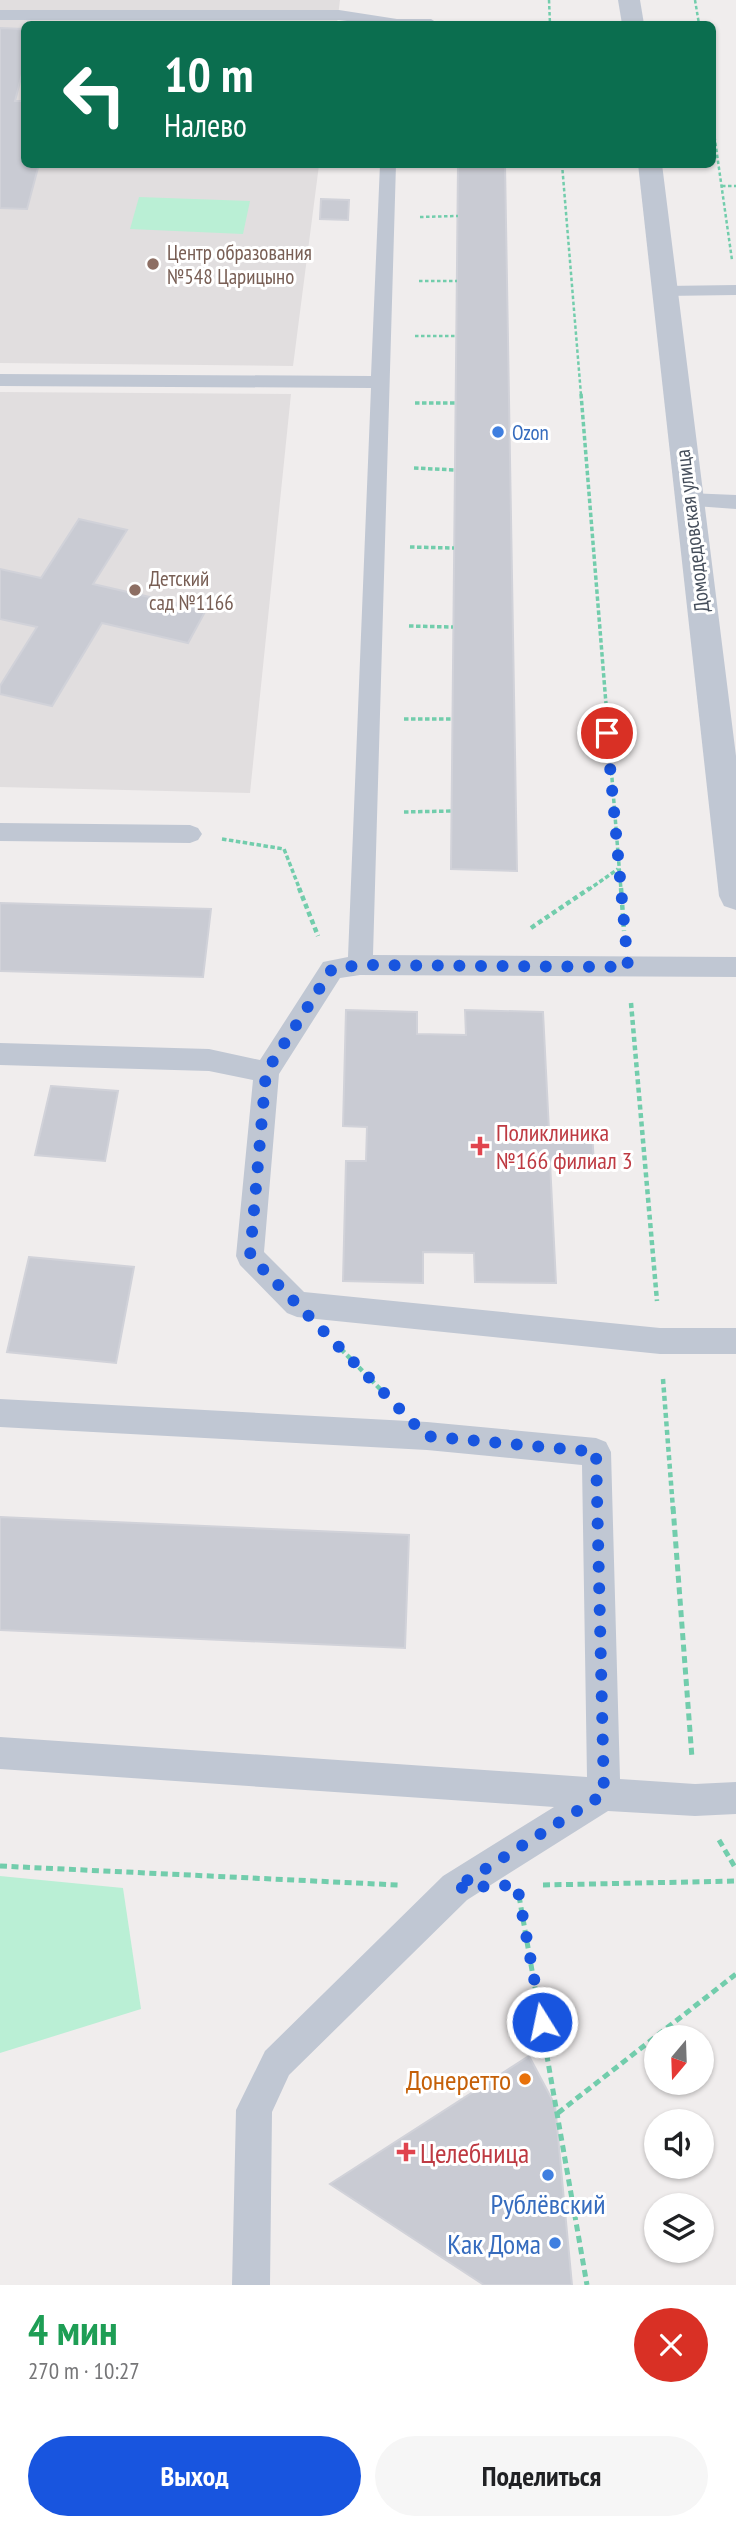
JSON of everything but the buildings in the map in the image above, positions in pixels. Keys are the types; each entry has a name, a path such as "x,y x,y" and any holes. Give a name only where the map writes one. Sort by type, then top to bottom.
{"street":[{"path":"629,0 632,21"},
{"name":"Домодедовская улица","path":"650,168 688,500 733,852 736,897"}],"lane":[{"path":"0,15 338,15 377,21"},
{"path":"360,965 388,168"},
{"path":"665,291 736,290"},
{"path":"0,380 380,382"},
{"path":"688,500 736,502"},
{"path":"0,832 190,834"},
{"path":"736,967 360,965 332,969 266,1072 250,1256 297,1304 660,1341 736,1341"},
{"path":"0,1054 209,1060 266,1072"},
{"path":"0,1413 426,1436 596,1452 604,1794"},
{"path":"0,1752 695,1800 736,1798"},
{"path":"251,2285 254,2110 277,2063 455,1888 604,1794"}],"path":[{"path":"549,0 551,21"},
{"path":"695,0 698,21"},
{"path":"716,146 732,262"},
{"path":"562,168 618,869 660,1341 695,1800 736,1869"},
{"path":"722,186 736,186"},
{"path":"367,719 452,719"},
{"path":"364,812 452,811"},
{"path":"190,834 284,849 332,969"},
{"path":"529,929 618,869"},
{"path":"297,1304 426,1436"},
{"path":"0,1866 455,1888 517,1885 587,2285"},
{"path":"531,1885 736,1881"},
{"path":"558,2113 736,1974"}],"shaded area":[{"name":"Центр образования №548 Царицыно","path":"0,0 340,0 337,21 21,21 21,168 319,168 293,366 0,363"},
{"name":"Детский сад №1166","path":"0,392 291,394 250,793 0,787"}],"green space":[{"path":"139,197 250,201 243,234 130,229"},
{"path":"0,1876 123,1888 141,2009 0,2053"}],"place":[{"name":"Центр образования №548 Царицыно","path":"153,264"},
{"name":"Ozon","path":"498,432"},
{"name":"Детский сад №1166","path":"135,590"},
{"name":"Поликлиника №166 филиал 3","path":"480,1146"},
{"name":"Донеретто","path":"525,2079"},
{"name":"Целебница","path":"406,2152"},
{"name":"Рублёвский","path":"548,2175"},
{"name":"Как Дома","path":"555,2243"}],"route":[{"path":"542,2022 517,1885 455,1888 604,1794 596,1452 426,1436 250,1256 266,1072 332,969 360,965 628,967 607,733"}]}
